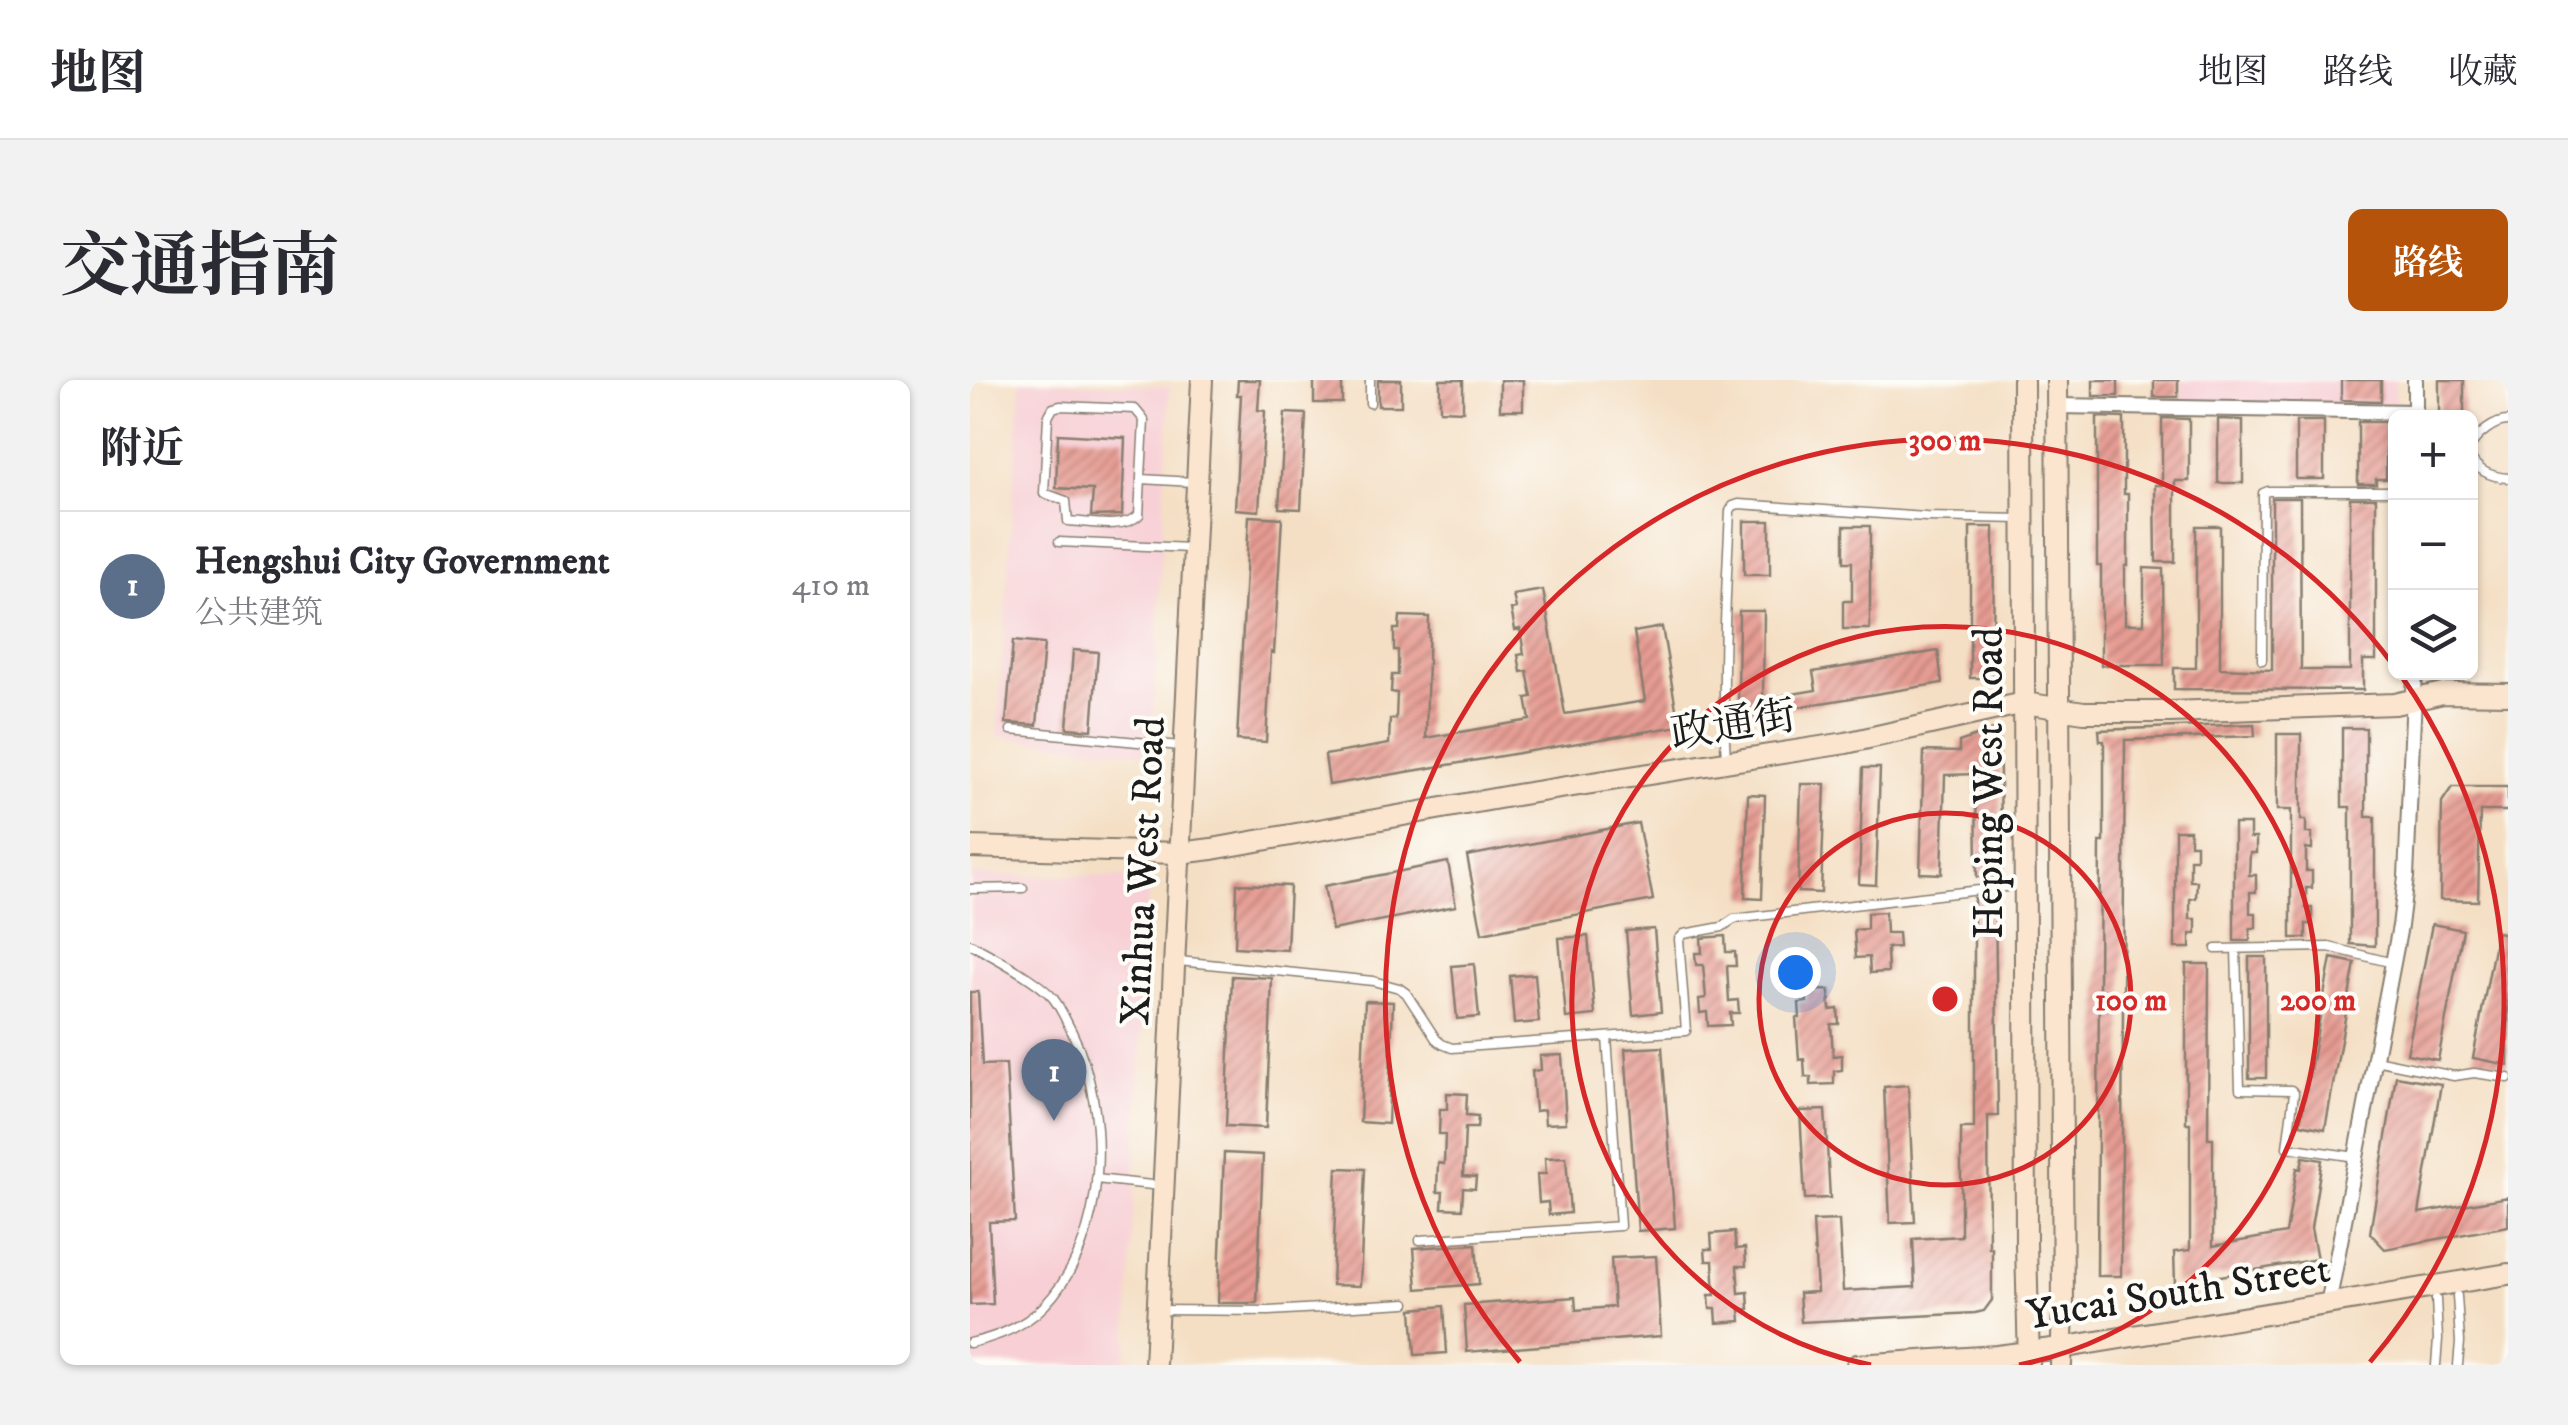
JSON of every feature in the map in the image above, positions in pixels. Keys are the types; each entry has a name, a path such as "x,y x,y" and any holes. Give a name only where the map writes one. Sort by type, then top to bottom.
{"main road":[{"name":"Xinhua West Road","path":"1154,1365 1202,380"},
{"name":"Heping West Road","path":"2023,380 2026,1244 2031,1361"},
{"name":"Heping West Road","path":"2057,380 2061,1358"},
{"name":"政通街","path":"970,847 1180,853 1241,845 1516,795 1846,743 2024,703 2084,712 2170,712 2395,704 2443,693 2508,694"},
{"name":"Yucai South Street","path":"2061,1358 2508,1274"},
{"name":"Yucai South Street","path":"1857,1365 2061,1358 2508,1287"}],"street":[{"path":"2415,380 2415,410"},
{"path":"2058,406 2388,414"},
{"path":"2328,1305 2406,877 2415,680"}],"lane":[{"path":"1370,380 1370,403"},
{"path":"1060,406 1140,413 1144,420 1141,479 1137,519 1128,524 1068,521 1066,502 1044,493 1050,410 1060,406"},
{"path":"2478,437 2500,421 2508,421"},
{"path":"2478,467 2498,478 2508,478"},
{"path":"1141,479 1198,482"},
{"path":"2262,660 2263,494 2268,490 2388,491"},
{"path":"1726,762 1724,617 1733,506 2023,519"},
{"path":"1059,542 1194,548"},
{"path":"1011,730 1184,747"},
{"path":"1174,961 1373,981 1399,988 1436,1039 1452,1048 1686,1031 1680,939 1684,934 1722,926 1734,918 2024,884"},
{"path":"970,889 1024,888"},
{"path":"970,944 1039,987 1064,1014 1092,1092 1098,1150 1094,1198 1084,1235 1072,1267 1057,1291 1041,1309 1003,1334 970,1342"},
{"path":"2216,950 2329,947 2393,963"},
{"path":"2236,949 2240,1089 2291,1090 2294,1093 2288,1146 2356,1157"},
{"path":"1420,1240 1620,1226 1607,1037"},
{"path":"2375,1060 2454,1076 2508,1078"},
{"path":"1096,1179 1163,1186"},
{"path":"2436,1365 2447,1298"},
{"path":"2447,1298 2460,1342 2458,1365"},
{"path":"1157,1310 1270,1311 1406,1302"}],"shaded area":[{"path":"1021,380 1170,387 1151,754 997,736"},
{"path":"2182,380 2395,380 2395,405 2182,406"},
{"path":"970,875 1149,877 1126,1365 970,1365"}],"building":[{"path":"1238,380 1260,380 1258,410 1265,411 1259,511 1235,509 1241,395 1237,395"},
{"path":"1314,380 1342,380 1342,403 1314,403"},
{"path":"1378,380 1401,380 1401,406 1378,406"},
{"path":"1440,380 1463,380 1463,411 1440,410"},
{"path":"1500,380 1523,380 1523,410 1500,410"},
{"path":"2093,380 2118,380 2118,396 2093,396"},
{"path":"2154,380 2178,380 2178,397 2154,397"},
{"path":"2341,380 2381,380 2381,401 2341,400"},
{"path":"2439,380 2464,380 2464,410 2439,410"},
{"path":"1285,413 1306,414 1301,509 1279,508"},
{"path":"2097,417 2124,418 2124,494 2128,494 2125,624 2144,624 2144,568 2163,569 2164,665 2101,665"},
{"path":"2162,418 2189,419 2189,481 2175,481 2175,562 2156,562 2155,485 2162,485"},
{"path":"2218,419 2243,420 2243,483 2218,483"},
{"path":"2296,421 2324,421 2324,479 2296,479"},
{"path":"2358,422 2386,422 2386,479 2376,479 2376,484 2358,484"},
{"path":"1058,434 1125,438 1122,515 1091,516 1093,490 1056,488"},
{"path":"2272,498 2300,498 2301,670 2350,670 2350,498 2376,498 2376,660 2363,660 2363,690 2174,689 2174,668 2196,668 2196,526 2220,526 2220,668 2272,670"},
{"path":"1249,516 1282,518 1266,742 1237,740"},
{"path":"1744,521 1770,521 1770,575 1744,575"},
{"path":"1844,526 1870,526 1870,629 1843,629 1843,601 1852,601 1852,562 1844,562"},
{"path":"1970,527 1994,527 1993,678 1970,678"},
{"path":"1543,590 1565,714 1645,701 1634,632 1662,627 1679,726 1329,785 1325,755 1389,744 1390,719 1396,719 1397,693 1391,692 1392,675 1398,675 1394,629 1399,629 1400,616 1429,617 1426,738 1530,720 1526,698 1532,697 1527,671 1521,672 1518,655 1524,654 1520,629 1515,630 1511,609 1516,608 1513,595"},
{"path":"1739,611 1764,611 1763,699 1816,690 1813,672 1938,651 1942,683 1737,717 1734,704 1738,703"},
{"path":"1013,641 1044,644 1037,725 1006,723"},
{"path":"1073,650 1098,652 1092,730 1067,728"},
{"path":"2254,724 2255,736 2125,740 2121,1276 2097,1276 2100,842 2104,842 2104,741 2100,741 2099,730"},
{"path":"1999,728 2002,877 1977,877 1976,774 1945,775 1942,874 1920,873 1924,751 1959,752 1959,742"},
{"path":"2342,728 2366,728 2366,817 2375,817 2375,946 2350,944 2350,807 2342,807"},
{"path":"2277,734 2301,734 2301,820 2306,820 2306,833 2312,833 2312,849 2306,848 2306,871 2312,871 2312,888 2306,888 2306,908 2312,908 2312,924 2306,924 2306,938 2291,938 2291,810 2277,810"},
{"path":"1863,768 1880,768 1876,885 1859,884"},
{"path":"1801,784 1825,784 1821,893 1798,892"},
{"path":"2452,787 2508,787 2508,811 2480,811 2478,901 2440,900 2442,802"},
{"path":"1748,794 1765,795 1762,899 1745,898"},
{"path":"1638,823 1653,900 1482,933 1467,856"},
{"path":"2234,824 2250,824 2250,838 2256,838 2256,853 2250,853 2249,875 2256,875 2256,892 2250,892 2250,913 2256,913 2256,928 2250,928 2250,941 2234,941"},
{"path":"2175,830 2190,830 2190,844 2196,844 2196,859 2190,859 2190,881 2197,881 2196,898 2190,899 2190,919 2196,919 2196,934 2190,934 2190,948 2175,948"},
{"path":"1448,862 1456,906 1332,930 1324,886"},
{"path":"1237,884 1290,886 1287,950 1235,947"},
{"path":"1974,898 1995,898 1998,1116 1988,1116 1992,1300 1984,1311 1975,1313 1801,1322 1799,1293 1817,1292 1813,1221 1839,1220 1843,1291 1915,1287 1913,1239 1961,1236 1961,1128 1974,1128"},
{"path":"1885,912 1886,933 1898,933 1899,947 1887,948 1888,972 1870,973 1869,957 1856,958 1854,930 1867,929 1867,913"},
{"path":"2432,924 2463,930 2438,1060 2407,1054"},
{"path":"1654,929 1661,1012 1633,1015 1626,931"},
{"path":"2497,932 2508,934 2508,1065 2473,1058"},
{"path":"1588,936 1595,1015 1566,1018 1559,938"},
{"path":"1725,936 1726,952 1735,952 1736,966 1727,966 1729,1001 1738,1000 1739,1013 1730,1013 1731,1025 1708,1026 1707,1012 1700,1013 1699,999 1706,998 1703,965 1696,965 1695,953 1702,953 1701,938"},
{"path":"2249,957 2266,957 2266,1078 2249,1078"},
{"path":"2331,958 2355,963 2325,1129 2300,1124"},
{"path":"1474,964 1479,1017 1457,1019 1452,966"},
{"path":"2186,964 2209,964 2208,1138 2213,1138 2213,1246 2286,1233 2297,1168 2301,1169 2303,1157 2322,1160 2311,1228 2317,1259 2175,1284 2174,1252 2190,1250"},
{"path":"1535,974 1539,1022 1514,1024 1510,976"},
{"path":"1232,976 1272,978 1266,1128 1226,1126"},
{"path":"1829,990 1830,1010 1838,1009 1839,1024 1831,1024 1833,1056 1842,1055 1842,1070 1834,1071 1834,1084 1811,1085 1811,1077 1805,1077 1804,1059 1799,1060 1796,1018 1800,1018 1799,1003 1807,1002 1806,991"},
{"path":"970,992 978,992 982,1065 1006,1064 1015,1221 989,1222 993,1304 970,1305"},
{"path":"1365,1001 1393,1002 1388,1124 1360,1122"},
{"path":"1662,1047 1675,1228 1638,1231 1625,1049"},
{"path":"1562,1055 1566,1123 1545,1124 1544,1110 1535,1111 1532,1071 1541,1070 1540,1056"},
{"path":"2396,1076 2441,1084 2419,1213 2508,1197 2508,1226 2385,1249 2370,1233"},
{"path":"1908,1085 1915,1222 1890,1223 1884,1087"},
{"path":"1447,1093 1467,1094 1466,1115 1478,1116 1477,1128 1465,1128 1463,1176 1476,1177 1475,1189 1463,1188 1462,1209 1442,1208 1443,1192 1437,1192 1438,1163 1444,1164 1445,1134 1439,1134 1440,1109 1447,1109"},
{"path":"1825,1110 1830,1198 1805,1199 1800,1111"},
{"path":"1224,1153 1263,1155 1257,1303 1218,1303"},
{"path":"1566,1157 1570,1213 1549,1215 1548,1202 1539,1203 1537,1174 1546,1174 1545,1158"},
{"path":"1337,1168 1365,1169 1360,1286 1332,1285"},
{"path":"1734,1232 1736,1249 1745,1248 1746,1266 1737,1266 1739,1293 1748,1292 1749,1309 1740,1310 1741,1321 1717,1323 1709,1295 1715,1295 1713,1261 1706,1261 1705,1249 1712,1249 1711,1234"},
{"path":"1476,1244 1479,1284 1417,1289 1414,1248"},
{"path":"1656,1256 1661,1336 1467,1352 1464,1305 1575,1297 1576,1310 1614,1307 1611,1258"},
{"path":"1444,1306 1447,1353 1415,1355 1412,1309"}],"place":[{"name":"Hengshui City Government","path":"1054,1121"}]}
